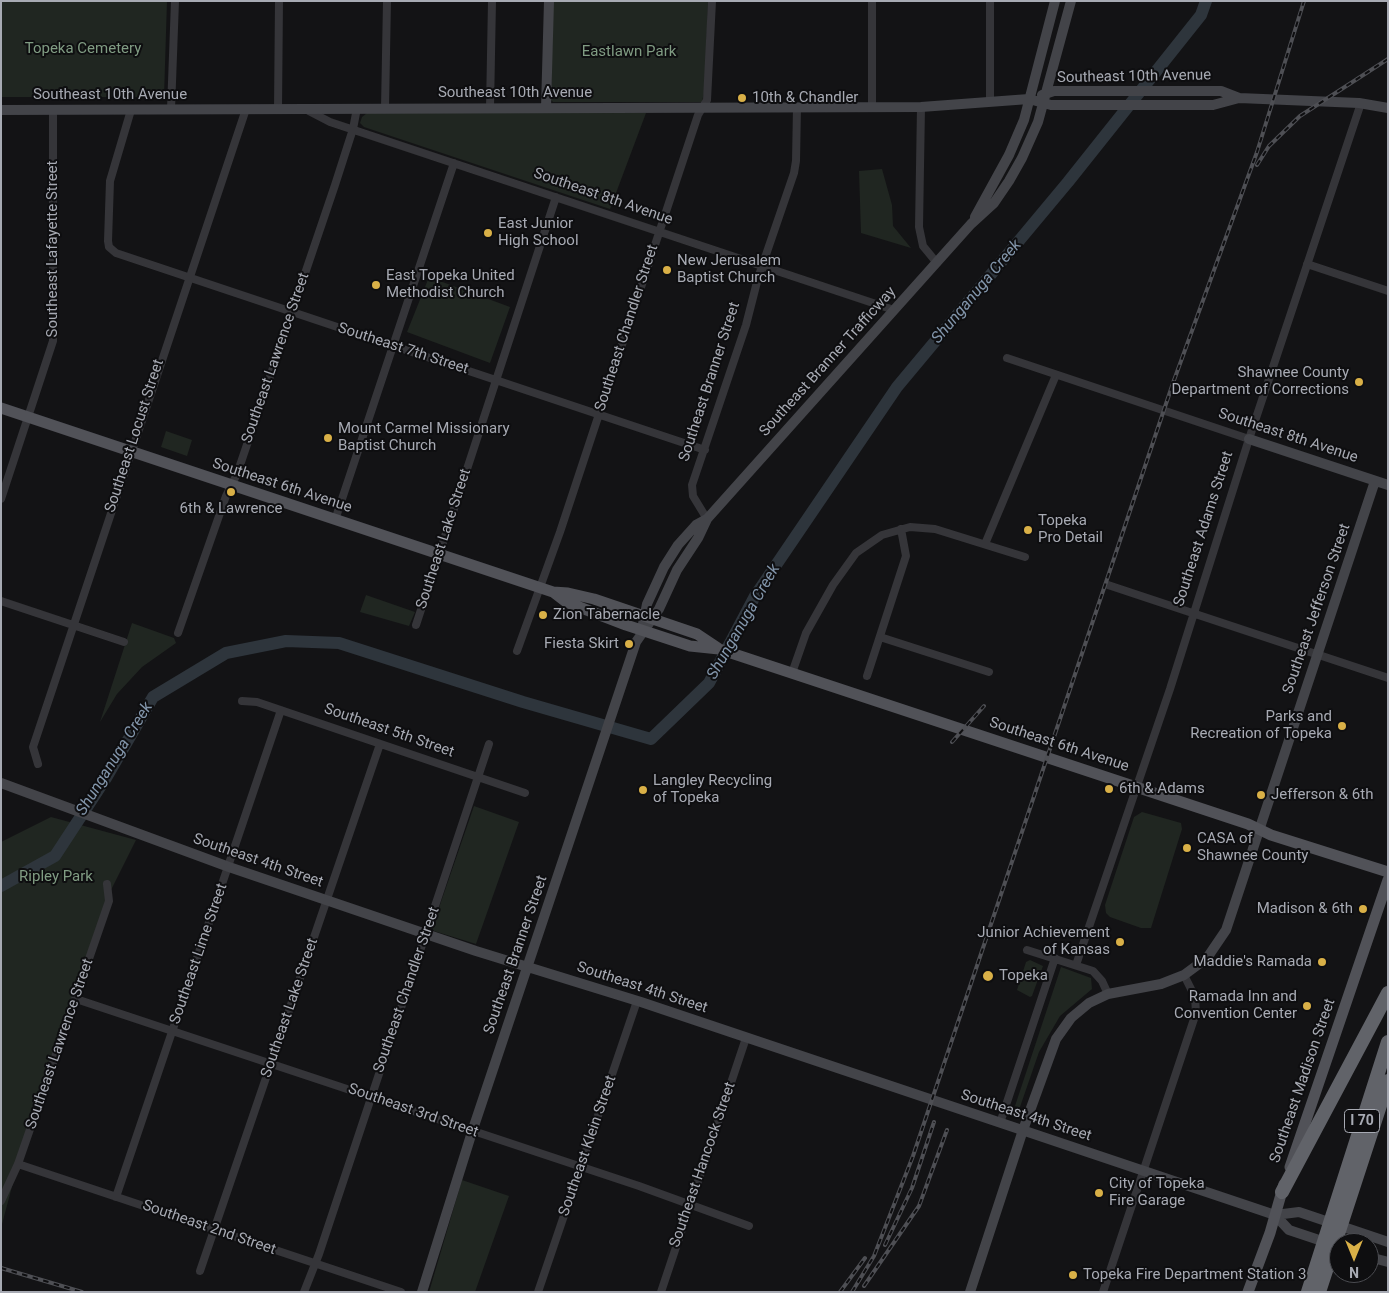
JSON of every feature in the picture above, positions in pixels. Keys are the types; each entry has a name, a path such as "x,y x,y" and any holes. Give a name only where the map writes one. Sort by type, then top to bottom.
{"highway":[{"path":"1282,1192 1388,993"},
{"name":"I 70","path":"1342,1202 1388,1042"},
{"name":"I 70","path":"1308,1292 1321,1264 1342,1202 1388,1081"},
{"name":"I 70","path":"1319,1292 1321,1264"}],"main road":[{"path":"546,108 549,1"},
{"name":"Southeast Branner Trafficway","path":"971,224 1009,155 1024,120 1055,1"},
{"name":"Southeast Branner Trafficway","path":"706,519 971,224 994,203 1016,170 1038,122 1071,1"},
{"name":"Southeast 10th Avenue","path":"1044,99 1054,91 1221,91 1239,98"},
{"name":"Southeast 10th Avenue","path":"1,110 921,107 1044,99 1077,105 1213,104 1239,98 1361,103 1388,108"},
{"name":"Southeast 6th Avenue","path":"1,408 540,588 594,599 697,634 719,649"},
{"name":"Southeast 8th Avenue","path":"1249,439 1388,485"},
{"name":"Southeast Jefferson Street","path":"1184,975 1200,964 1218,944 1237,902 1259,829 1375,481"},
{"name":"Southeast Branner Street","path":"424,1288 472,1132 636,642 648,618 659,609 677,570 698,538 706,519"},
{"name":"Southeast 6th Avenue","path":"553,592 566,602 690,646 719,649 1213,812 1271,835 1388,872"},
{"name":"Southeast 4th Street","path":"1,783 118,828 228,867 426,934 637,1001 1275,1215 1299,1212 1388,1242"},
{"name":"Southeast Madison Street","path":"1248,1292 1388,880"},
{"path":"970,1292 1023,1130 1056,1039 1075,1014 1088,1003 1108,994 1161,984 1184,975"},
{"name":"Southeast 4th Street","path":"1275,1215 1290,1230 1329,1243"}],"street":[{"path":"171,110 175,1"},
{"path":"278,109 279,1"},
{"path":"385,108 387,1"},
{"path":"490,108 492,1"},
{"name":"Southeast Chandler Street","path":"518,651 659,232 709,91 712,1"},
{"path":"872,1 872,107"},
{"path":"990,1 990,102"},
{"name":"Southeast Adams Street","path":"1076,965 1170,689 1192,613 1361,103"},
{"name":"Southeast Branner Street","path":"706,519 693,496 692,485 746,325 762,266 794,173 797,107"},
{"path":"921,107 919,228 923,246 937,263"},
{"name":"Southeast Lawrence Street","path":"178,633 232,485 353,129 357,108"},
{"name":"Southeast Locust Street","path":"38,764 33,747 188,277 246,109"},
{"name":"Southeast 8th Avenue","path":"304,109 330,122 894,310"},
{"name":"Southeast Lafayette Street","path":"1,499 53,341 53,110"},
{"name":"Southeast 7th Street","path":"131,110 111,175 108,241 109,247 116,253 705,450"},
{"path":"335,520 454,163"},
{"name":"Southeast Lake Street","path":"416,625 556,197"},
{"path":"1307,264 1388,291"},
{"name":"Southeast 8th Avenue","path":"1007,358 1249,439"},
{"path":"985,544 1056,375"},
{"path":"867,676 906,556 902,529"},
{"path":"792,673 806,634 833,585 856,553 882,535 902,529 935,529 1025,557"},
{"path":"1108,585 1388,678"},
{"path":"1,601 124,642"},
{"path":"880,637 989,672"},
{"name":"Southeast 5th Street","path":"242,701 257,702 525,793"},
{"name":"Southeast Lime Street","path":"116,1197 281,710"},
{"name":"Southeast Lake Street","path":"200,1271 380,744"},
{"name":"Southeast Chandler Street","path":"304,1292 316,1263 489,744"},
{"name":"Southeast Lawrence Street","path":"1,1201 18,1164 109,901 107,884"},
{"path":"1027,950 1076,965 1098,975 1108,994"},
{"path":"1000,1123 1055,958"},
{"path":"1103,1292 1145,1171 1196,1013 1195,997 1184,975"},
{"name":"Southeast 3rd Street","path":"76,999 689,1203 749,1226"},
{"name":"Southeast Klein Street","path":"538,1292 637,1001"},
{"name":"Southeast Hancock Street","path":"661,1292 689,1203 746,1038"},
{"name":"Southeast 2nd Street","path":"18,1164 401,1292"}],"green space":[{"name":"Topeka Cemetery","path":"1,1 167,1 164,97 1,97"},
{"name":"Eastlawn Park","path":"553,1 708,1 705,88 702,102 553,102 551,100"},
{"path":"367,113 646,113 610,209 364,127 360,123 362,117"},
{"path":"882,169 892,205 893,226 911,248 861,233 859,171"},
{"path":"429,277 510,307 490,363 407,332"},
{"path":"166,431 192,440 187,456 161,447"},
{"path":"366,595 415,612 409,626 360,612"},
{"path":"132,623 174,638 176,643 142,667 117,694 100,722"},
{"path":"474,806 519,822 476,944 434,931 432,928"},
{"path":"1142,812 1181,823 1182,829 1151,928 1141,928 1110,917 1106,913 1105,905 1134,817"},
{"name":"Ripley Park","path":"51,817 136,840 109,894 18,1164 1,1228 1,842"},
{"path":"1030,960 1043,966 1030,997 1017,990 1026,962"},
{"path":"1061,967 1091,978 1092,989 1060,1016 1039,1052 1020,1107 1018,1107 1015,1106"},
{"path":"462,1180 509,1196 475,1292 429,1292"}],"waterway":[{"name":"Shunganuga Creek","path":"1,886 55,856 106,778 153,697 226,653 286,641 339,643 523,702 651,739 709,683 755,596 897,387 1068,182 1201,15 1206,1"}],"railway":[{"path":"852,1292 874,1256 913,1156 1173,383 1257,152 1304,1"},
{"path":"1257,165 1269,146 1300,116 1388,59"},
{"path":"952,742 984,706"},
{"path":"885,1245 912,1188 934,1122"},
{"path":"864,1286 919,1206 947,1130"},
{"path":"840,1292 865,1258"},
{"path":"1,1268 82,1292"}],"place":[{"name":"10th & Chandler","path":"742,98"},
{"name":"East Junior High School","path":"488,233"},
{"name":"New Jerusalem Baptist Church","path":"667,270"},
{"name":"East Topeka United Methodist Church","path":"376,285"},
{"name":"Shawnee County Department of Corrections","path":"1359,382"},
{"name":"Mount Carmel Missionary Baptist Church","path":"328,438"},
{"name":"6th & Lawrence","path":"231,492"},
{"name":"Topeka Pro Detail","path":"1028,530"},
{"name":"Zion Tabernacle","path":"543,615"},
{"name":"Fiesta Skirt","path":"629,644"},
{"name":"Parks and Recreation of Topeka","path":"1342,726"},
{"name":"6th & Adams","path":"1109,789"},
{"name":"Langley Recycling of Topeka","path":"643,790"},
{"name":"Jefferson & 6th","path":"1261,795"},
{"name":"CASA of Shawnee County","path":"1187,848"},
{"name":"Madison & 6th","path":"1363,909"},
{"name":"Junior Achievement of Kansas","path":"1120,942"},
{"name":"Maddie's Ramada","path":"1322,962"},
{"name":"Topeka","path":"988,976"},
{"name":"Ramada Inn and Convention Center","path":"1307,1006"},
{"name":"City of Topeka Fire Garage","path":"1099,1193"},
{"name":"Topeka Fire Department Station 3","path":"1073,1275"}]}
